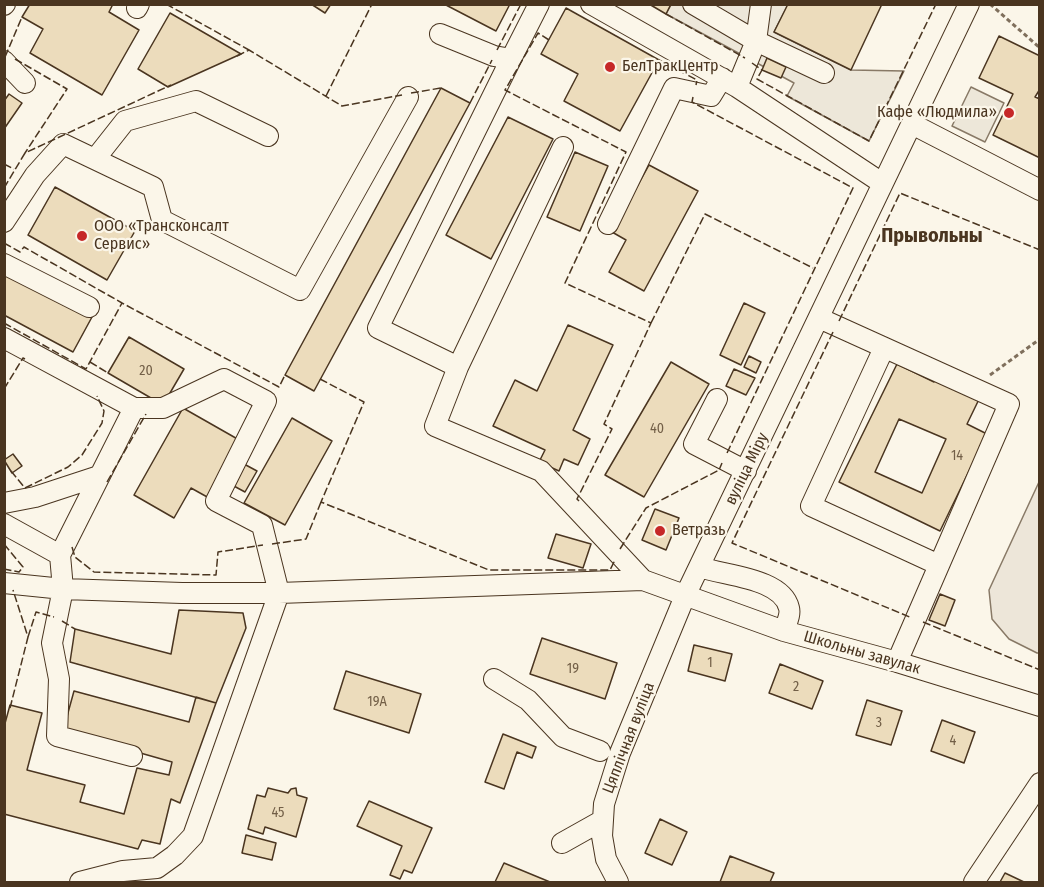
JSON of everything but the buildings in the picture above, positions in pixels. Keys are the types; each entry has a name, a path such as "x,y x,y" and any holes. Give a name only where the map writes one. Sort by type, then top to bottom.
{"street":[{"path":"458,367 378,328 539,4"},
{"path":"591,4 730,83 882,183"},
{"path":"693,4 756,41 824,73"},
{"path":"608,224 674,88 711,96 730,83 756,41 761,4"},
{"name":"вуліца Міру","path":"685,596 969,4"},
{"path":"440,34 494,56 511,58"},
{"path":"4,61 26,83"},
{"path":"4,222 35,175 63,144 153,187 162,220 300,290 408,97"},
{"path":"95,159 125,121 196,101 268,136"},
{"path":"912,124 1040,190"},
{"path":"563,147 458,367 435,426 541,471 643,580"},
{"path":"4,264 89,307"},
{"path":"819,318 1009,404 897,662"},
{"path":"4,338 134,408 163,408 225,379 266,401 216,501 262,525 279,593 193,836 154,875 123,871 80,882"},
{"path":"884,348 812,506 939,565"},
{"path":"717,399 694,444 746,471"},
{"path":"132,756 57,736 59,680 52,643 63,589 60,555 134,408"},
{"path":"4,503 35,497 99,476"},
{"path":"4,524 60,555"},
{"path":"700,567 771,585 784,597 790,610 784,631"},
{"path":"4,584 63,589 279,593 643,580 685,596"},
{"name":"Школьны завулак","path":"685,596 784,631 897,662 1040,706"},
{"name":"Цяплічная вуліца","path":"618,882 606,859 602,836 604,804 620,753 685,596"},
{"path":"494,679 528,700 563,737 600,751"},
{"path":"974,882 1040,783"},
{"path":"562,843 603,820"}],"path":[{"path":"990,4 1040,48"},
{"path":"974,388 1040,339"}],"shaded area":[{"path":"671,5 788,5 774,32 851,70 904,71 869,141 787,96 794,83 666,14"},
{"path":"971,87 1004,103 985,142 952,126"},
{"path":"1039,482 1040,653 1037,653 1009,639 992,619 989,590"}],"fence":[{"path":"166,4 249,50"},
{"path":"326,96 372,4"},
{"path":"497,50 521,4"},
{"path":"752,63 762,70 757,79 869,141 936,4"},
{"path":"666,14 745,58"},
{"path":"5,57 22,17"},
{"path":"549,40 538,33 505,90 626,152 565,283 651,323 604,424 612,429 577,499 579,501"},
{"path":"237,56 249,50 342,106 402,95"},
{"path":"15,59 67,89 25,153"},
{"path":"470,103 492,60"},
{"path":"659,60 697,80 696,85"},
{"path":"4,188 25,153 171,85"},
{"path":"411,93 441,88"},
{"path":"693,97 692,102 853,188 727,453"},
{"path":"4,164 14,169"},
{"path":"839,321 900,193 1040,250"},
{"path":"651,323 705,214 813,268"},
{"path":"4,243 20,252 24,247 122,303 279,387 285,375"},
{"path":"4,323 86,369 122,303"},
{"path":"833,332 732,543 912,618"},
{"path":"4,389 23,358 25,359"},
{"path":"90,362 108,373"},
{"path":"320,379 364,402 321,502 489,570 610,570 615,560"},
{"path":"11,471 25,488 68,467 82,455 102,423 104,411 97,396"},
{"path":"107,482 146,414"},
{"path":"620,549 646,508 719,470 722,463"},
{"path":"272,544 306,539 321,502"},
{"path":"4,544 23,567 19,572 4,569"},
{"path":"72,547 75,557 94,572 216,575 218,552 263,545"},
{"path":"10,708 28,637 13,590"},
{"path":"28,637 36,612 54,617"},
{"path":"62,621 75,629"},
{"path":"923,622 1040,670"}],"place":[{"name":"БелТракЦентр","path":"610,67"},
{"name":"Кафе «Людмила»","path":"1009,113"},
{"name":"ООО «Трансконсалт Сервис»","path":"82,236"},
{"name":"Ветразь","path":"660,531"}],"district":[{"name":"Прывольны","path":"932,236"}]}
